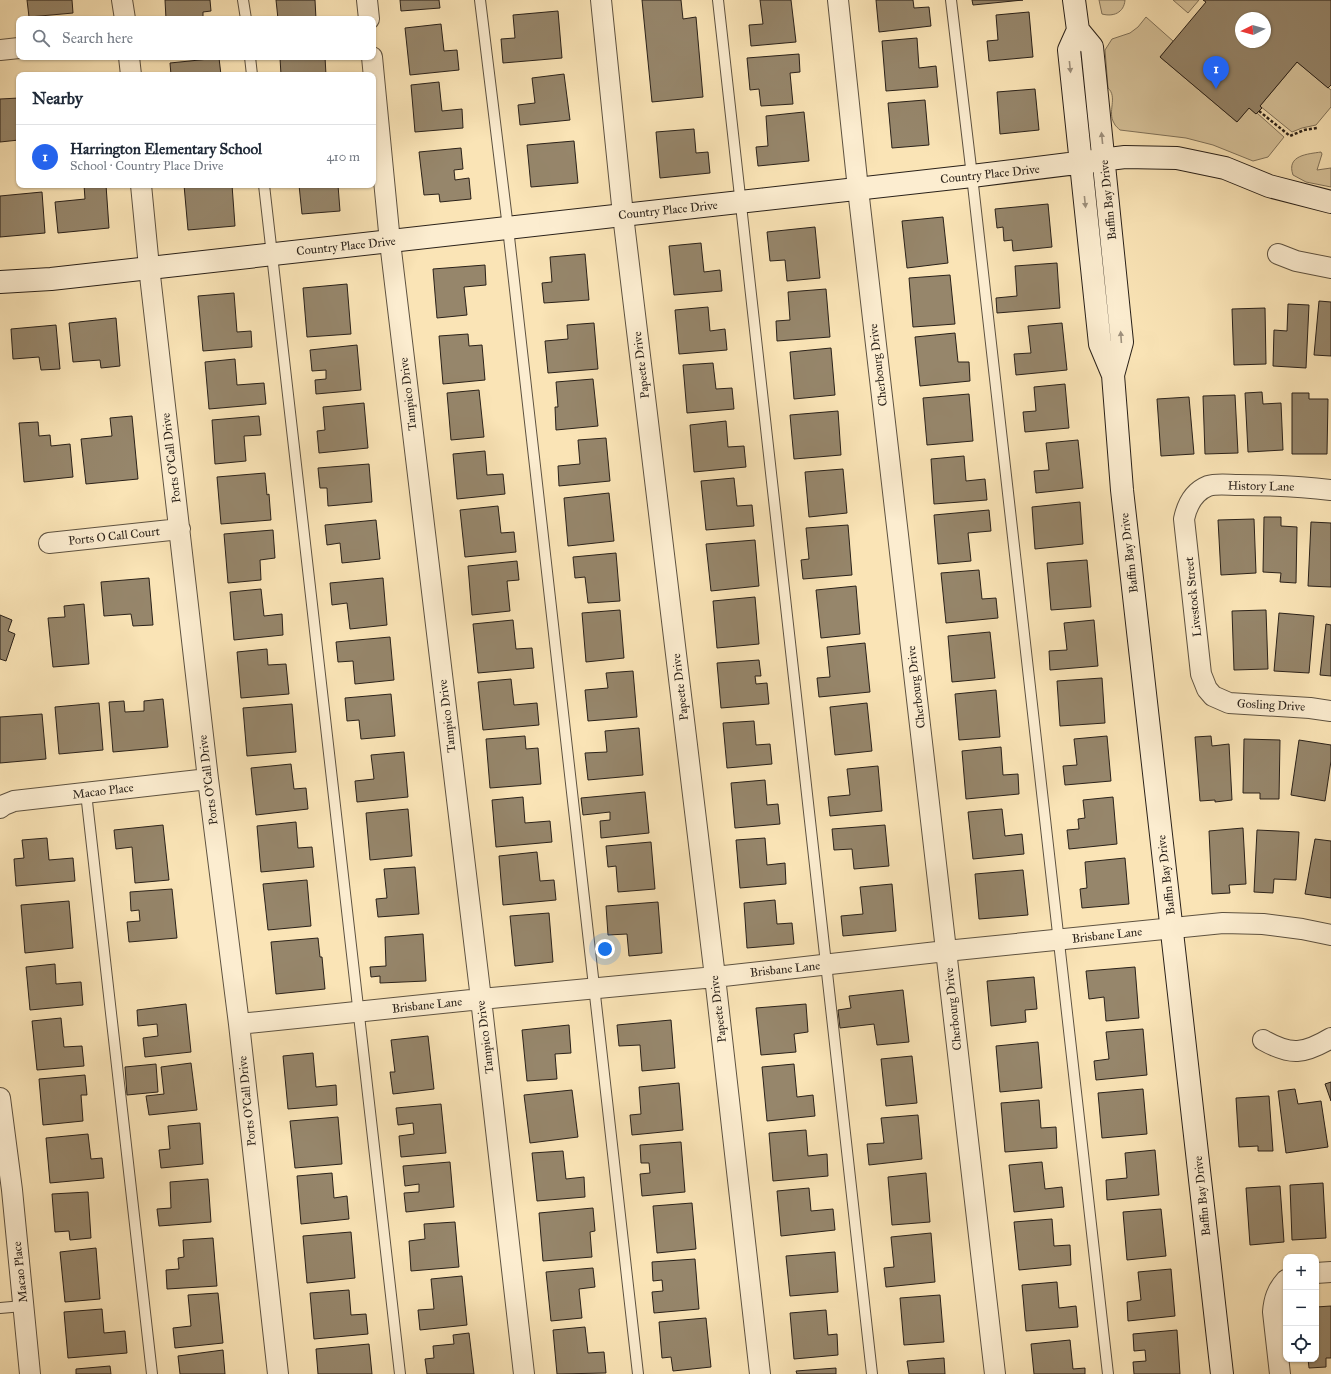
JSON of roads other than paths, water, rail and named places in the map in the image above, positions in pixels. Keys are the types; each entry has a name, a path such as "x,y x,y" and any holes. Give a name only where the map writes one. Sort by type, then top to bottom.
{"street":[{"path":"122,0 125,16"},
{"path":"367,0 369,16"},
{"name":"Papeete Drive","path":"601,0 623,215 715,978 760,1374"},
{"name":"Cherbourg Drive","path":"838,0 858,189 994,1374"},
{"path":"1074,0 1078,30"},
{"name":"Baffin Bay Drive","path":"1114,375 1100,344 1069,50 1078,30 1092,47 1122,342 1114,375 1122,490 1222,1374"},
{"path":"0,50 16,48"},
{"path":"129,60 131,72"},
{"name":"Tampico Drive","path":"372,60 373,72"},
{"name":"Tampico Drive","path":"376,98 390,242 481,999 524,1374"},
{"name":"Country Place Drive","path":"0,282 50,280 972,176 1124,157 1177,158 1225,168 1269,186 1331,202"},
{"name":"Ports O'Call Drive","path":"141,188 149,268 208,779 239,1024 278,1374"},
{"path":"1278,254 1296,261 1331,268"},
{"name":"History Lane","path":"1193,496 1208,486 1218,485 1308,487 1331,490"},
{"name":"Livestock Street","path":"1193,496 1184,519 1201,674 1207,689 1213,696"},
{"name":"Ports O Call Court","path":"49,543 180,529"},
{"name":"Gosling Drive","path":"1213,696 1236,704 1303,707 1331,711"},
{"name":"Macao Place","path":"0,808 4,804 14,801 208,779"},
{"name":"Brisbane Lane","path":"239,1024 481,999 715,978 946,951 1223,923 1263,924 1302,929 1331,935"},
{"path":"1263,1040 1278,1049 1299,1051 1314,1048 1331,1038"},
{"name":"Macao Place","path":"0,1098 6,1191 23,1306 30,1374"},
{"path":"1319,1273 1331,1272"},
{"path":"1280,1374 1273,1312 1274,1302 1283,1283"}],"lane":[{"path":"243,0 246,16"},
{"path":"480,0 508,228 638,1374"},
{"path":"718,0 872,1374"},
{"path":"951,0 1108,1374"},
{"path":"250,60 252,72"},
{"path":"264,188 400,1374"},
{"path":"86,793 152,1374"},
{"path":"0,1308 23,1306"}],"place":[{"name":"Harrington Elementary School","path":"1216,89"}]}
